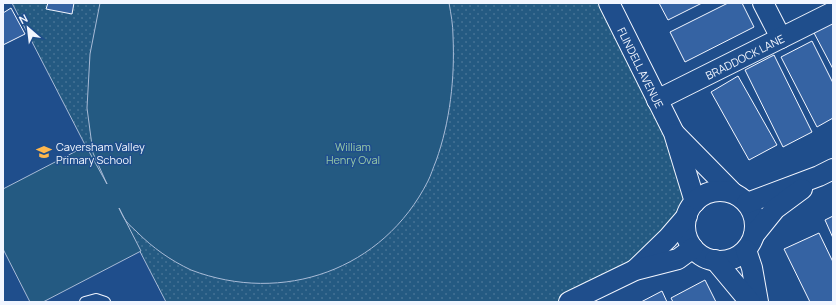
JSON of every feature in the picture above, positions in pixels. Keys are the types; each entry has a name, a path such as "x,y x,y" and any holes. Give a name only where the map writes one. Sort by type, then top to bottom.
{"street":[{"name":"FLINDELL AVENUE","path":"609,3 674,133 690,209"},
{"path":"763,3 781,38"},
{"name":"BRADDOCK LANE","path":"657,100 833,12"},
{"name":"FLINDELL AVENUE","path":"674,133 740,198"},
{"path":"740,198 826,173"},
{"path":"690,209 685,225 688,241 693,248 707,258 715,260 732,259 739,255 775,209 826,173"},
{"path":"635,270 668,238 690,209 709,192 725,191 740,198 754,218 750,242 752,268 758,302"},
{"path":"569,302 635,270 678,259 693,248"},
{"path":"715,260 750,302"}],"lane":[{"path":"85,302 96,299 105,302"}],"green space":[{"name":"William Henry Oval","path":"12,3 609,3 695,202 668,238 569,302 166,302"},
{"path":"100,3 449,3 453,28 452,84 445,131 428,181 409,212 385,237 357,258 327,272 295,281 261,283 226,280 191,270 176,262 149,243 125,219 141,251 43,302 30,302 3,249 3,189 86,146 107,184 93,153 87,108 90,54"}],"building":[{"path":"48,3 74,3 72,14 46,9"},
{"path":"659,3 702,3 668,20"},
{"path":"728,3 742,3 754,27 685,62 670,32"},
{"path":"11,8 25,34 3,45 3,13"},
{"path":"833,21 833,69 813,31"},
{"path":"812,41 833,83 833,118 817,127 781,57"},
{"path":"774,55 812,132 783,147 745,70"},
{"path":"738,76 777,145 749,160 711,92"},
{"path":"833,216 833,238 825,220"},
{"path":"819,233 833,262 833,302 810,302 784,249"},
{"path":"705,280 716,302 673,302 671,298"},
{"path":"662,291 667,302 641,302"}],"place":[{"name":"Caversham Valley Primary School","path":"44,152"}]}
